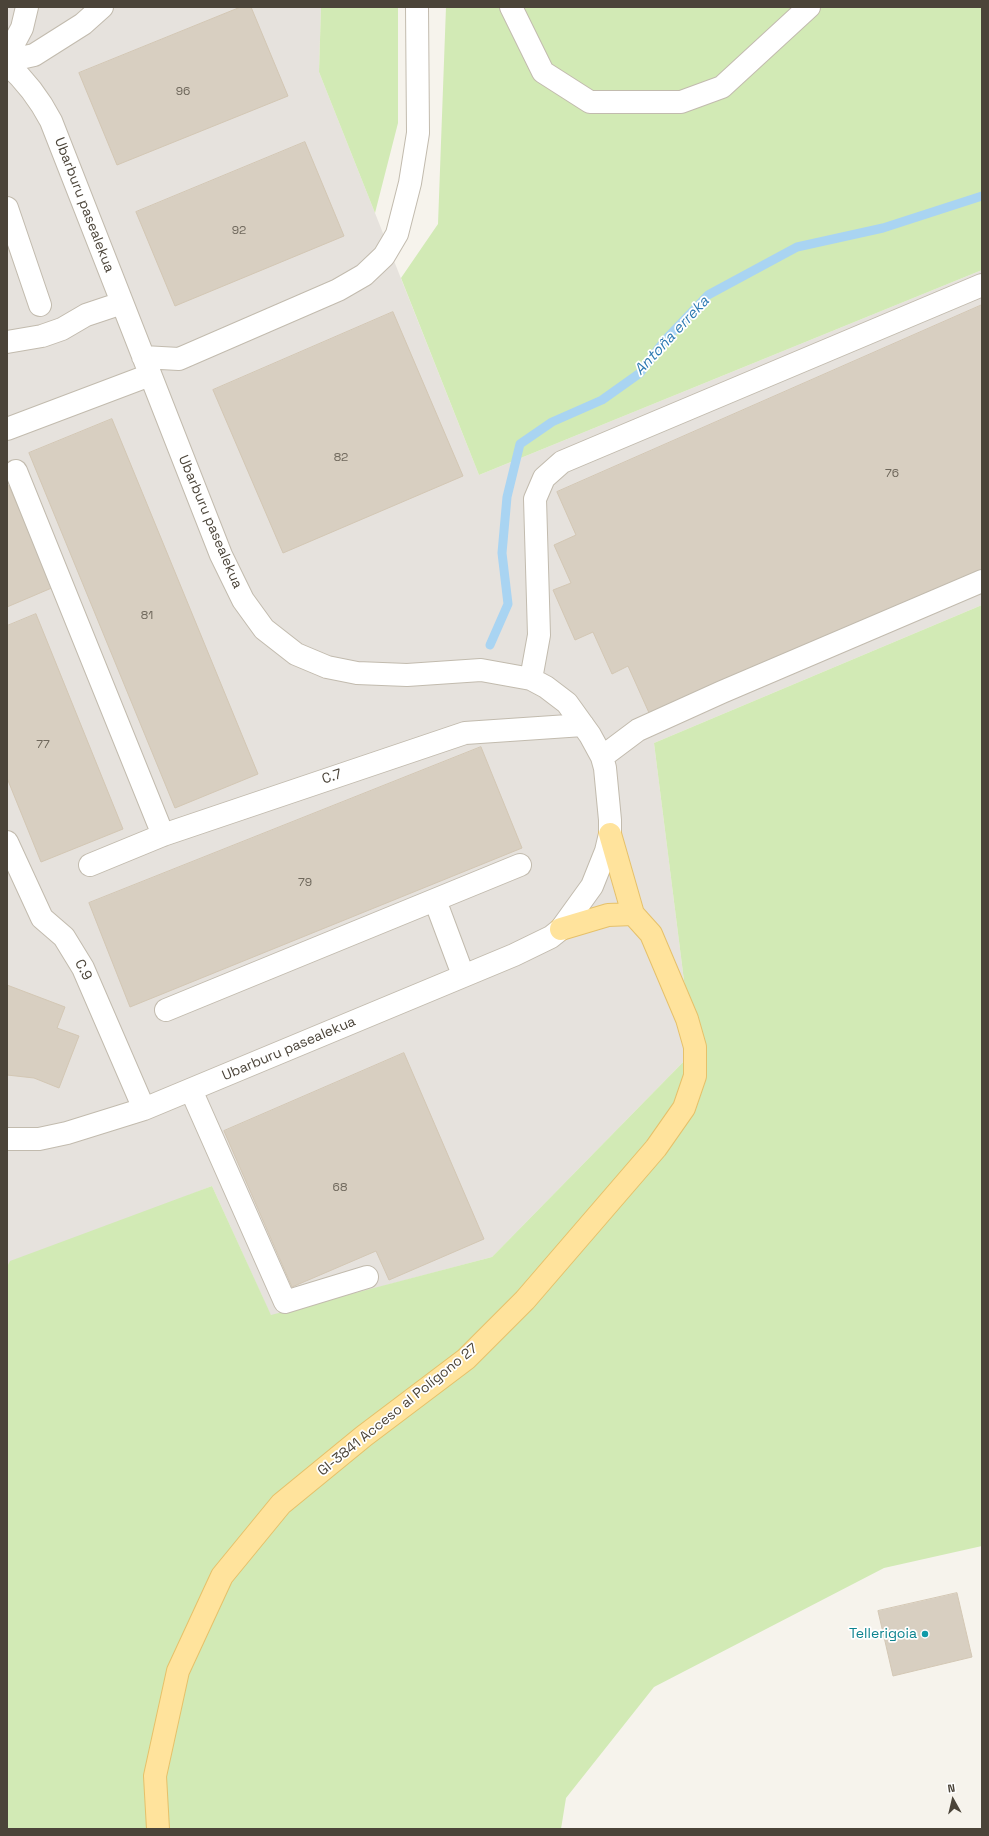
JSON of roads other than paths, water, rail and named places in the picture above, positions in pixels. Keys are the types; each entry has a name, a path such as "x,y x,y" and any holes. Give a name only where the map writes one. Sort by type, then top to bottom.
{"main road":[{"name":"Ubarburu pasealekua","path":"561,929 608,915 633,914 610,834"},
{"name":"GI-3841 Acceso al Polígono 27","path":"158,1829 156,1776 178,1672 222,1576 281,1504 364,1436 466,1359 525,1300 656,1148 684,1108 695,1076 695,1047 687,1019 651,934 633,914"}],"street":[{"path":"7,56 22,28 27,7"},
{"path":"7,61 34,55 82,24 102,7"},
{"path":"7,429 147,366 179,359 338,290 364,275 384,256 397,234 410,184 418,133 417,7"},
{"path":"511,7 543,72 590,102 681,102 722,87 809,7"},
{"name":"Ubarburu pasealekua","path":"7,64 25,80 40,99 51,121 221,555 243,600 264,629 296,654 327,667 357,673 407,675 481,670 531,679 546,687 567,703 590,734 602,757 610,834 606,851 592,886 561,929 551,937 514,955 144,1109 67,1133 39,1138 7,1139"},
{"path":"7,208 40,305"},
{"path":"531,679 540,635 535,499 544,478 562,462 982,285"},
{"path":"7,342 42,336 62,329 86,315 122,303"},
{"path":"16,471 163,835"},
{"path":"602,757 645,727 722,692 982,581"},
{"name":"C.7","path":"90,866 163,835 465,732 583,725"},
{"name":"C.9","path":"7,842 42,918 64,937 83,968 144,1109"},
{"path":"166,1010 520,865"},
{"path":"435,900 463,975"},
{"path":"191,1090 285,1302 367,1277"}],"waterway":[{"name":"Antoña erreka","path":"490,645 508,604 502,553 507,497 520,444 552,422 602,400 640,373 665,340 708,295 797,247 883,228 982,196"}],"place":[{"name":"Tellerigoia","path":"925,1634"}]}
